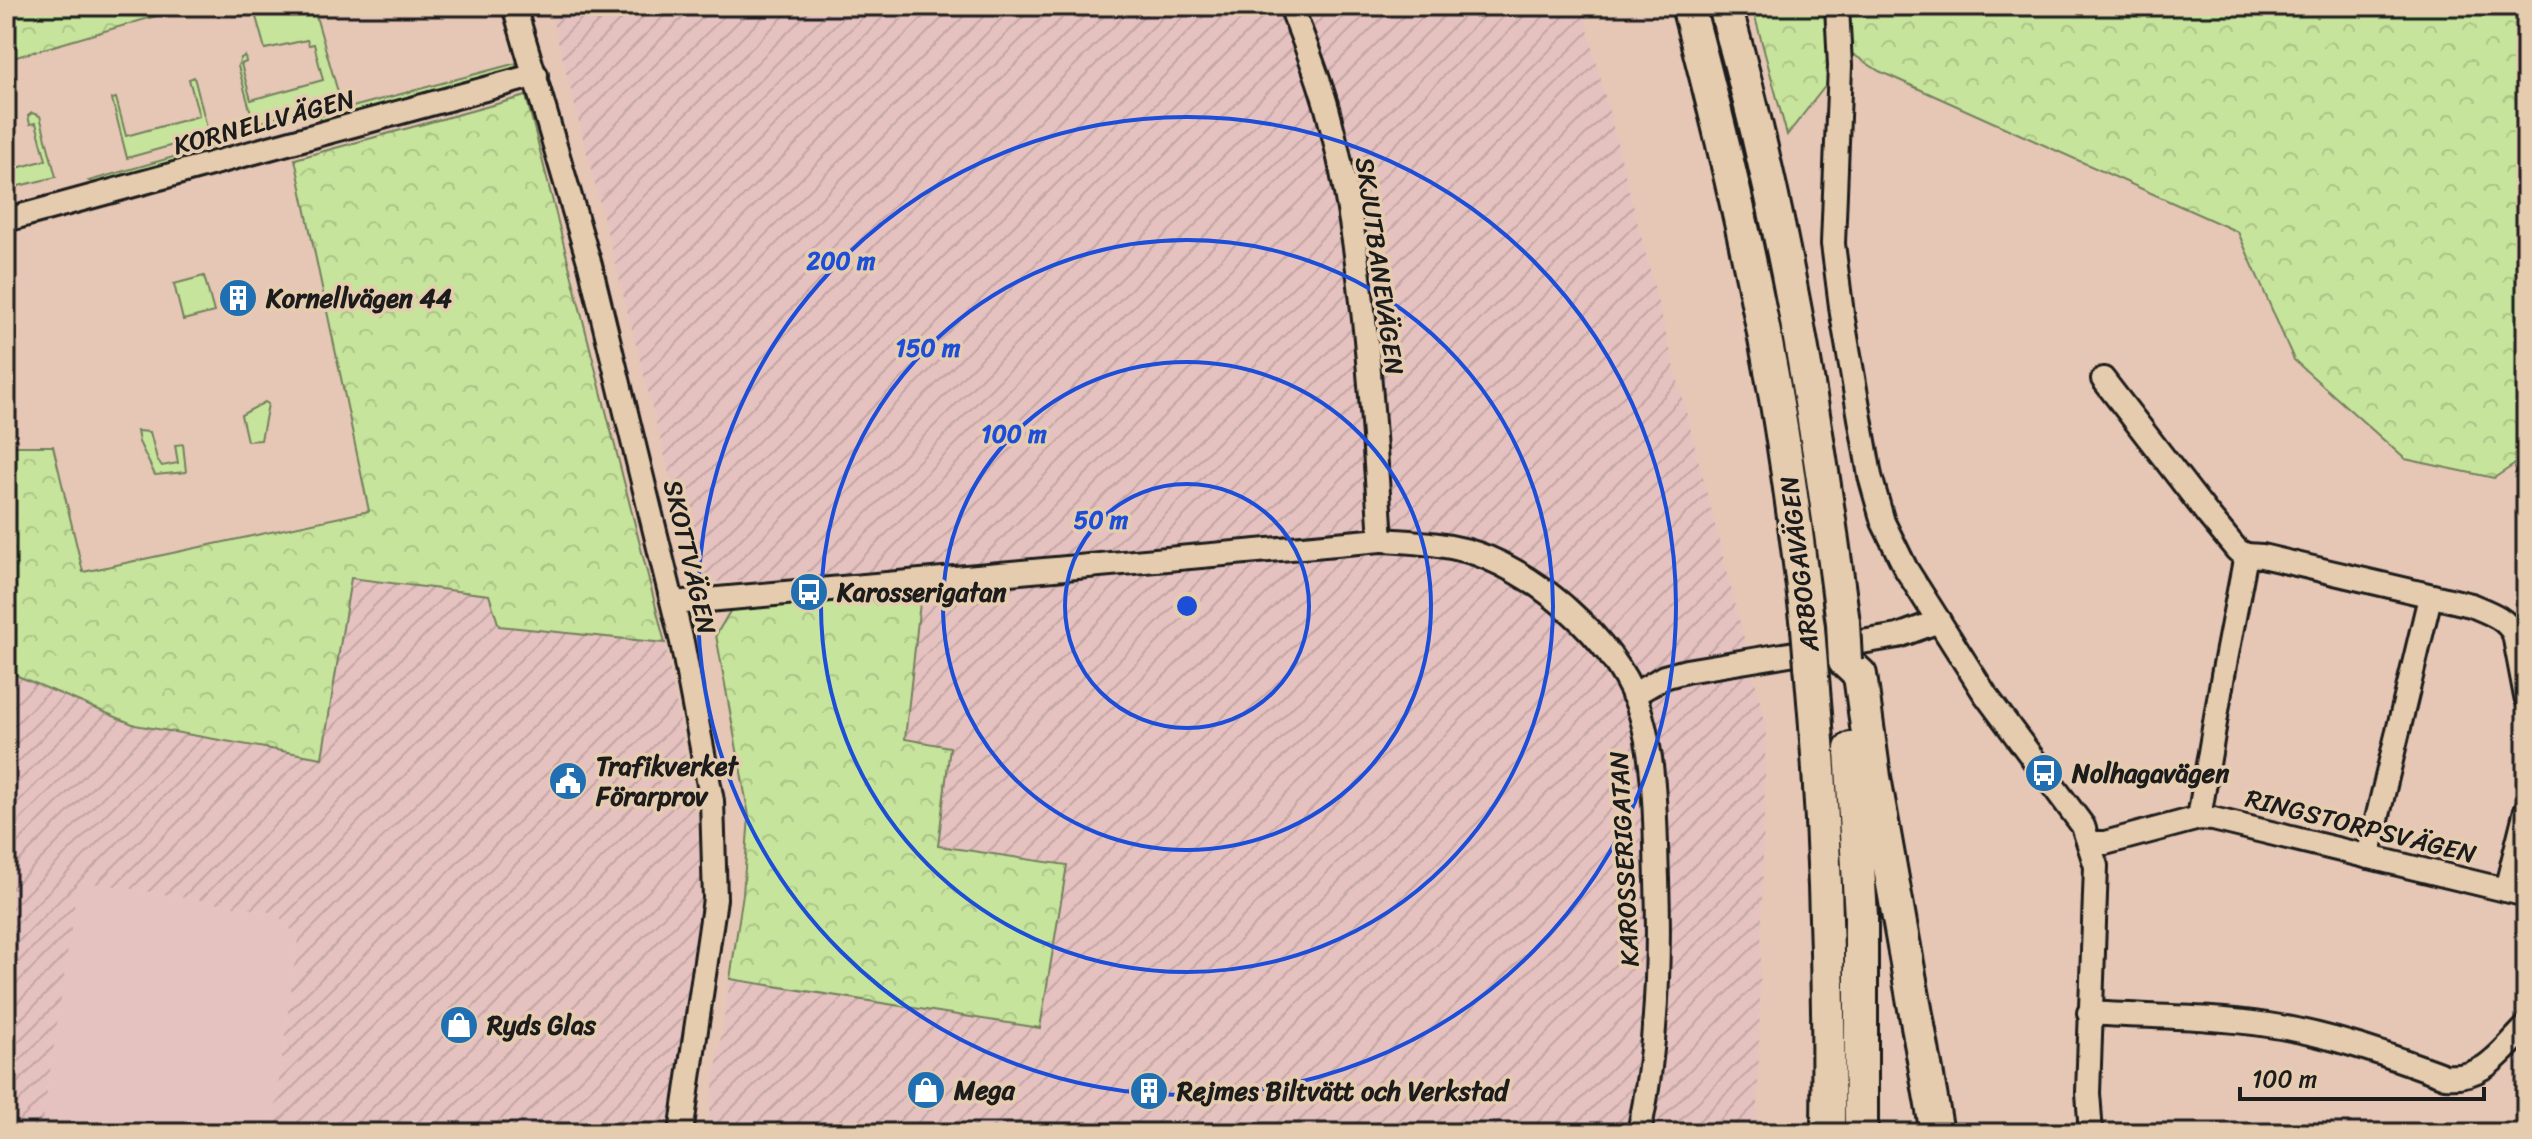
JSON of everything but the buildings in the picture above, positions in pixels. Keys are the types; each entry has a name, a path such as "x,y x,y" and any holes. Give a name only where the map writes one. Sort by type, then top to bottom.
{"highway":[{"name":"ARBOGAVÄGEN","path":"1688,6 1727,157 1755,287 1783,441 1808,628 1820,767 1827,910 1828,1133"},
{"name":"ARBOGAVÄGEN","path":"1725,6 1763,152 1790,275 1812,399 1843,623 1861,917 1861,1133"},
{"path":"1845,661 1860,675 1877,791 1937,1133"}],"street":[{"name":"SKOTTVÄGEN","path":"514,6 582,233 673,603 712,801 716,876 710,947 681,1133"},
{"name":"SKJUTBANEVÄGEN","path":"1291,6 1329,114 1349,210 1368,371 1381,540"},
{"path":"1837,6 1840,66 1833,244 1870,476 1883,522 1906,569 1985,694 2083,826 2090,843 2096,866 2089,1013 2091,1133"},
{"name":"KORNELLVÄGEN","path":"6,220 536,75"},
{"path":"2103,379 2237,550 2246,555 2262,556 2471,605 2499,617 2510,625 2518,646 2526,697"},
{"name":"KAROSSERIGATAN","path":"673,603 1381,540 1424,542 1486,557 1534,582 1574,615 1608,653 1641,715 1651,764 1658,978 1653,1053 1639,1133"},
{"path":"2199,818 2246,555"},
{"path":"2368,857 2430,597"},
{"path":"1633,695 1664,677 1686,671 1898,636 1939,621"},
{"path":"2516,893 2526,810"},
{"name":"RINGSTORPSVÄGEN","path":"2090,843 2105,843 2199,818 2243,825 2516,893"},
{"path":"2089,1013 2175,1016 2272,1026 2349,1043 2445,1076 2460,1078 2474,1075 2495,1059 2526,1027"}],"shaded area":[{"path":"547,6 1582,6 1766,724 1757,1133 706,1133 730,979 1040,1027 1067,866 938,846 950,747 905,740 921,579 697,582"},
{"path":"351,578 490,595 500,626 665,643 703,849 696,949 667,1133 272,1133 298,937 276,913 78,882 41,1133 6,1133 6,668 20,677 322,757"},
{"path":"77,882 276,913 298,937 272,1133 41,1133"}],"green space":[{"path":"6,6 190,6 6,60"},
{"path":"253,6 313,6 340,99 254,124 238,66 241,58 245,56 246,62 241,64 251,100 323,80 314,44 309,45 307,40 265,49"},
{"path":"1752,6 2526,6 2526,457 2494,478 2405,459 2294,360 2238,232 1879,71 1851,53 1787,135"},
{"path":"517,63 515,70 322,123 319,116"},
{"path":"194,77 209,135 127,158 112,99 116,98 126,136 199,116 189,79"},
{"path":"526,96 665,643 499,626 489,595 351,578 322,758 135,725 20,677 6,668 6,446 53,446 83,572 369,511 295,159"},
{"path":"32,113 40,116 56,177 6,189 6,171 46,160 36,123 30,124 28,116"},
{"path":"226,142 225,151 96,184 89,181"},
{"path":"204,276 214,312 183,320 174,284"},
{"path":"265,402 268,404 261,440 247,441 241,415"},
{"path":"137,431 150,432 162,466 178,463 175,445 183,444 186,472 155,475"},
{"path":"921,593 905,739 950,747 938,846 1067,865 1040,1028 730,979 743,894 749,816 716,635 732,608"}],"place":[{"name":"Kornellvägen 44","path":"238,298"},
{"name":"Karosserigatan","path":"809,592"},
{"name":"Nolhagavägen","path":"2044,773"},
{"name":"Trafikverket Förarprov","path":"568,781"},
{"name":"Ryds Glas","path":"459,1025"},
{"name":"Mega","path":"926,1090"},
{"name":"Rejmes Biltvätt och Verkstad","path":"1149,1091"}]}
